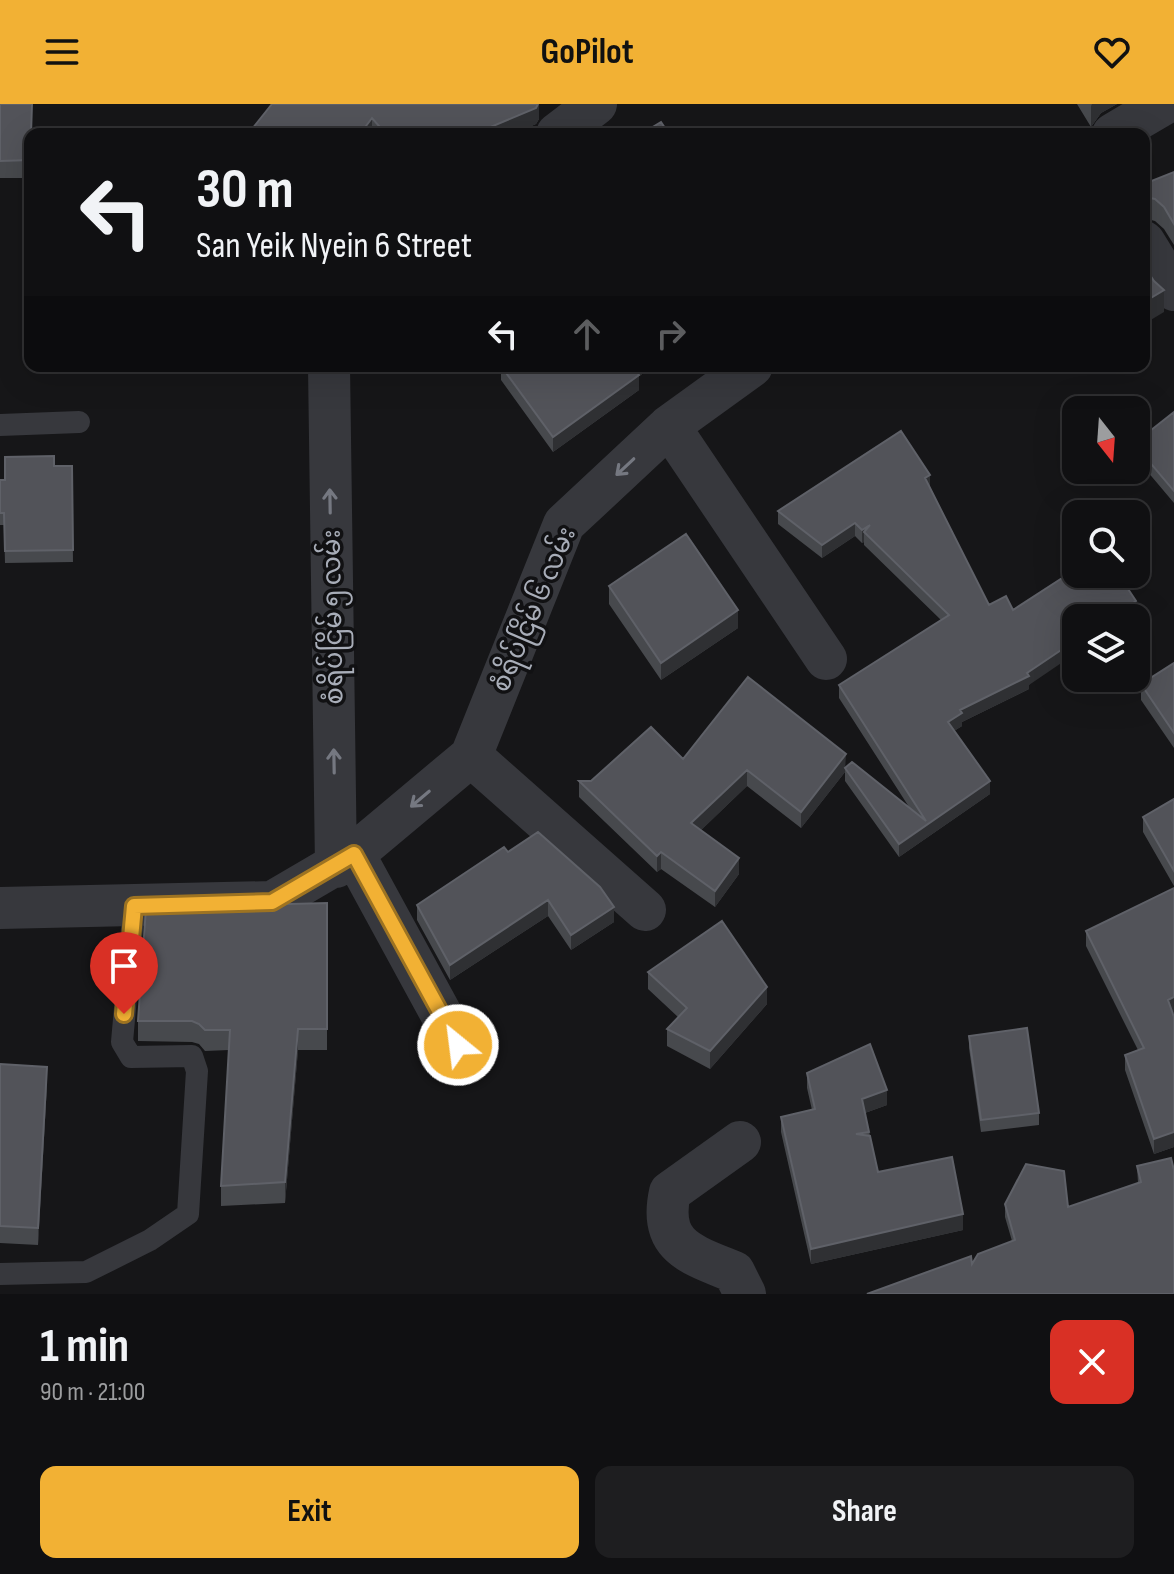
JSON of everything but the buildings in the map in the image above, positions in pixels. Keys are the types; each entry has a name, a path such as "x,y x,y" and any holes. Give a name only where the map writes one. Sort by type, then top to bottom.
{"street":[{"path":"565,128 596,104"},
{"path":"1123,128 1164,104"},
{"path":"1150,252 1174,290"},
{"name":"စံရိပ်ငြိမ် ၅ လမ်း","path":"329,372 345,861"},
{"name":"စံရိပ်ငြိမ် ၆ လမ်း","path":"0,908 272,902 345,861 471,756 564,524 669,426 744,372"},
{"path":"669,426 826,659"},
{"path":"471,756 645,910"},
{"path":"345,861 458,1045"},
{"path":"740,1142 670,1192 665,1214 673,1240 704,1260 734,1272 745,1294"}],"lane":[{"path":"0,425 79,422"},
{"path":"0,1274 86,1272 150,1240 188,1214 197,1071 192,1056 131,1057 122,1042 134,906"}],"route":[{"path":"124,1014 134,906 272,902 354,854 458,1045"}]}
